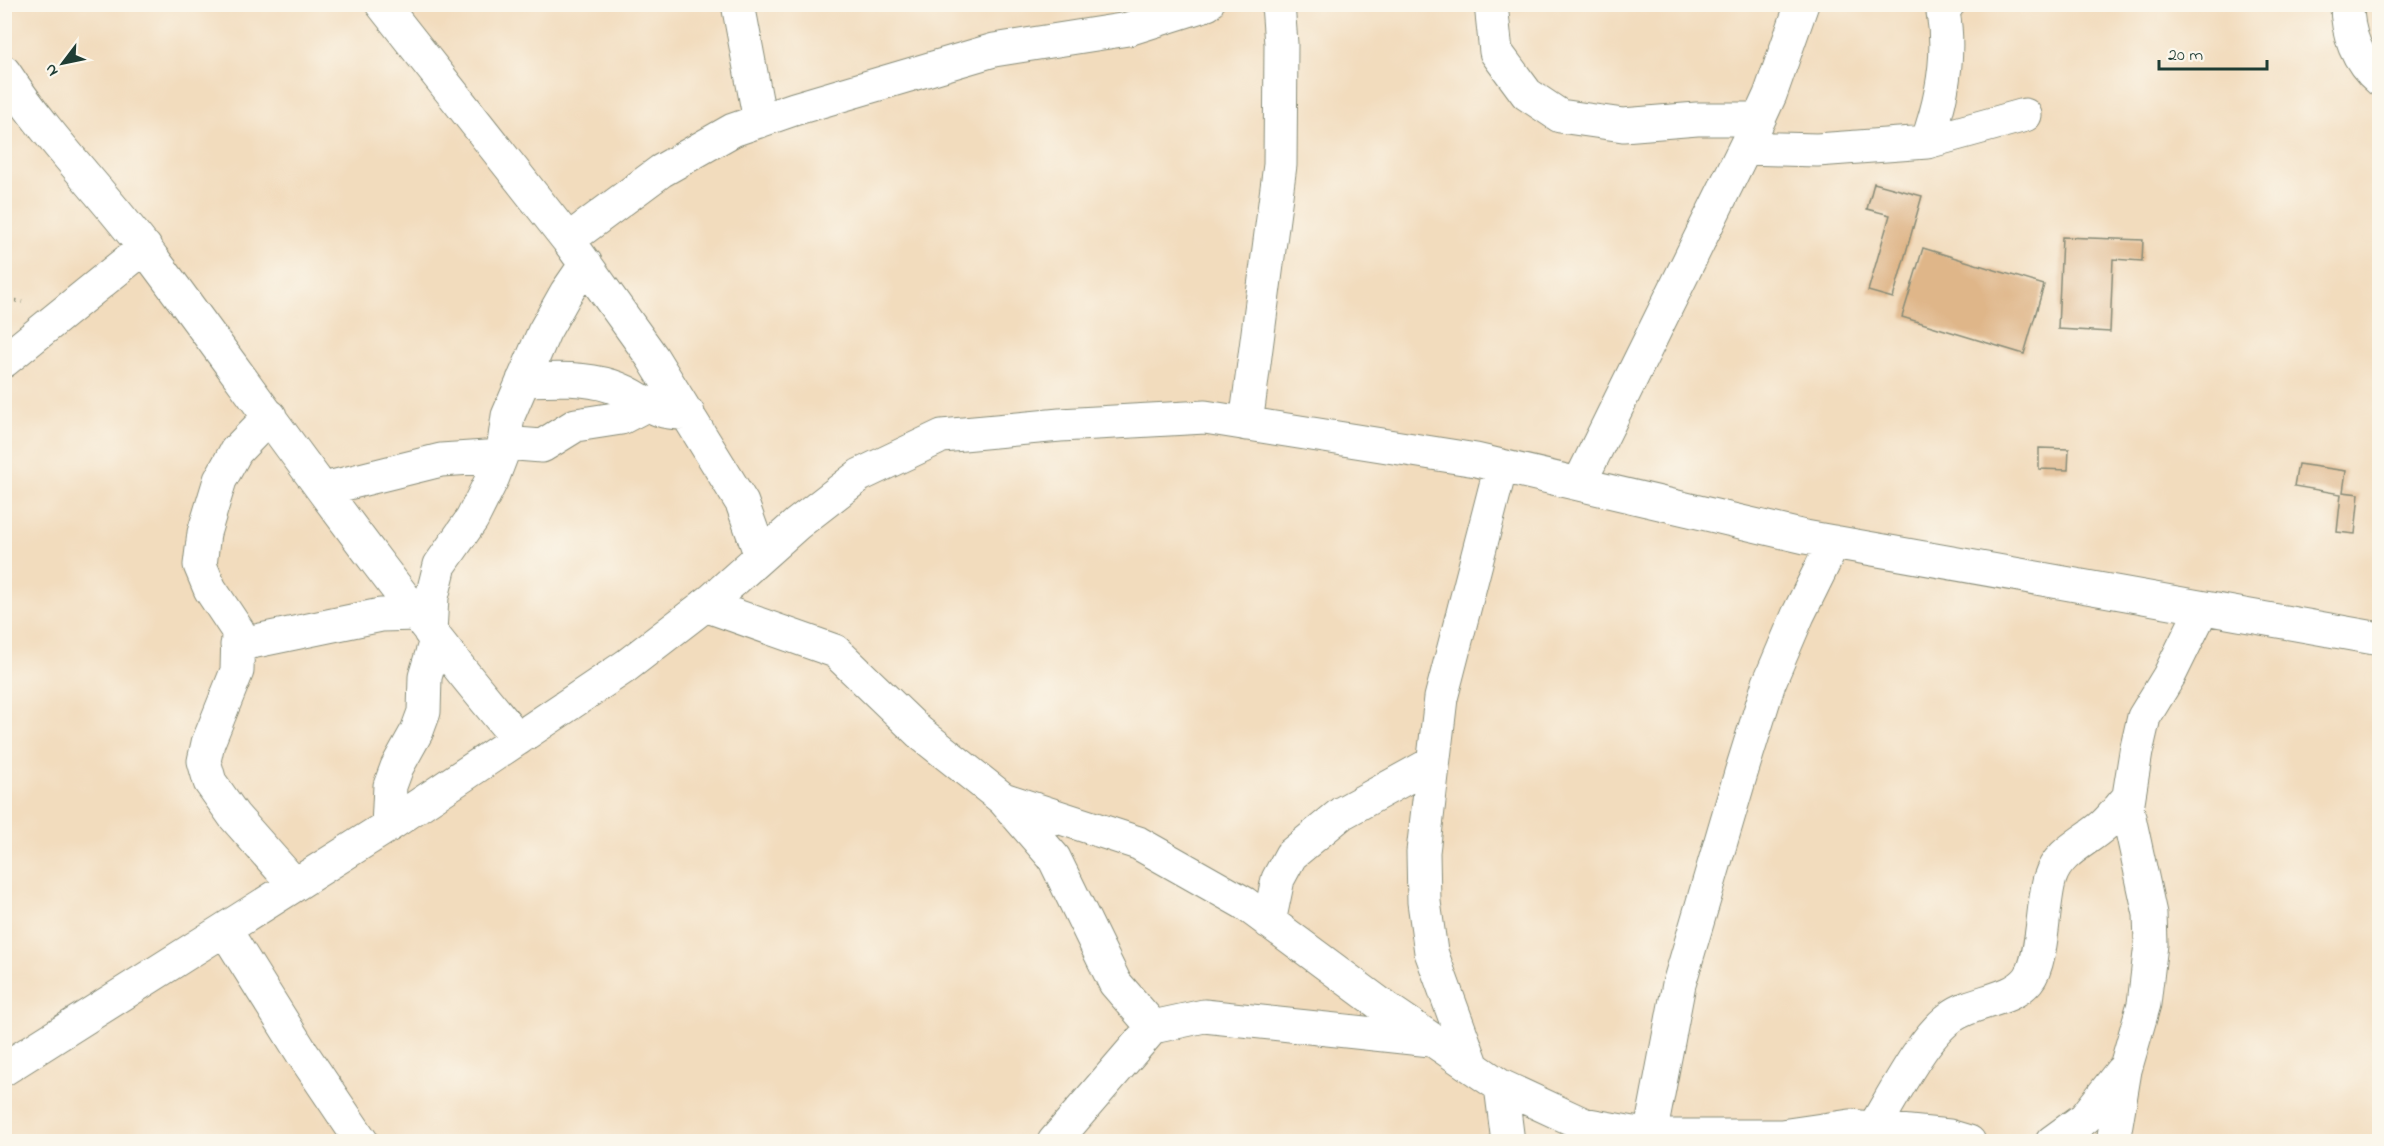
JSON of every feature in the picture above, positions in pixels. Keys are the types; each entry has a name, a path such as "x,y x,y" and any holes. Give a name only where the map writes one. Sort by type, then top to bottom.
{"street":[{"path":"382,4 577,252 652,357 742,503 760,556"},
{"path":"738,4 760,121"},
{"path":"388,826 390,786 424,712 427,629 440,565 472,519 502,449 508,416 544,332 566,293 577,252 661,171 733,130 993,50 1128,29 1207,4"},
{"path":"1246,424 1280,165 1281,44 1278,4"},
{"path":"1491,4 1496,52 1527,94 1560,116 1623,125 1697,119 1817,150 1927,142 2025,115"},
{"path":"1579,484 1770,95 1802,4"},
{"path":"1927,142 1939,107 1945,74 1943,12 1948,4"},
{"path":"2347,4 2347,25 2354,44 2371,73 2379,80"},
{"path":"4,72 25,104 145,247 427,629 518,739"},
{"path":"4,361 145,247"},
{"path":"523,380 586,381 626,392 646,405 666,413 688,413"},
{"path":"324,489 441,460 502,449 542,446 576,425 621,418 646,405"},
{"path":"270,416 236,451 220,480 204,533 200,565 210,589 238,631 237,671 208,743 204,761 210,782 234,816 295,885"},
{"path":"6,1065 225,930 388,826 518,739 626,666 705,605 797,524 860,475 942,436 1060,425 1205,417 1501,466 1834,542 2379,639"},
{"path":"1473,1067 1431,952 1424,902 1423,852 1440,698 1501,466"},
{"path":"1650,1136 1679,984 1741,773 1769,683 1798,615 1834,542"},
{"path":"705,605 835,651 921,733 1003,799 1054,858 1114,983 1153,1027"},
{"path":"2113,1142 2126,1065 2144,1004 2151,944 2150,914 2127,808 2128,798 2144,717 2169,676 2202,609"},
{"path":"237,645 381,615 427,629"},
{"path":"1269,922 1278,879 1291,855 1342,813 1431,764"},
{"path":"1873,1129 1920,1053 1948,1018 1968,1006 2012,991 2029,980 2037,955 2050,878 2064,855 2104,825 2128,798"},
{"path":"1003,799 1138,843 1244,903 1433,1040 1502,1086 1582,1124 1650,1136 1765,1139 1850,1126 1949,1136 1969,1142"},
{"path":"225,930 302,1053 362,1142"},
{"path":"1054,1142 1153,1027 1204,1016 1433,1040"},
{"path":"2052,1142 2085,1118 2126,1065"},
{"path":"1502,1086 1508,1142"}],"building":[{"path":"1874,183 1922,196 1893,298 1868,291 1890,215 1867,209"},
{"path":"2062,237 2143,240 2142,261 2113,259 2110,332 2058,329"},
{"path":"1923,248 2044,285 2024,354 1902,317"},
{"path":"2039,448 2069,449 2068,470 2039,469"},
{"path":"2298,464 2346,471 2343,492 2359,494 2355,534 2337,532 2341,494 2294,486"}]}
